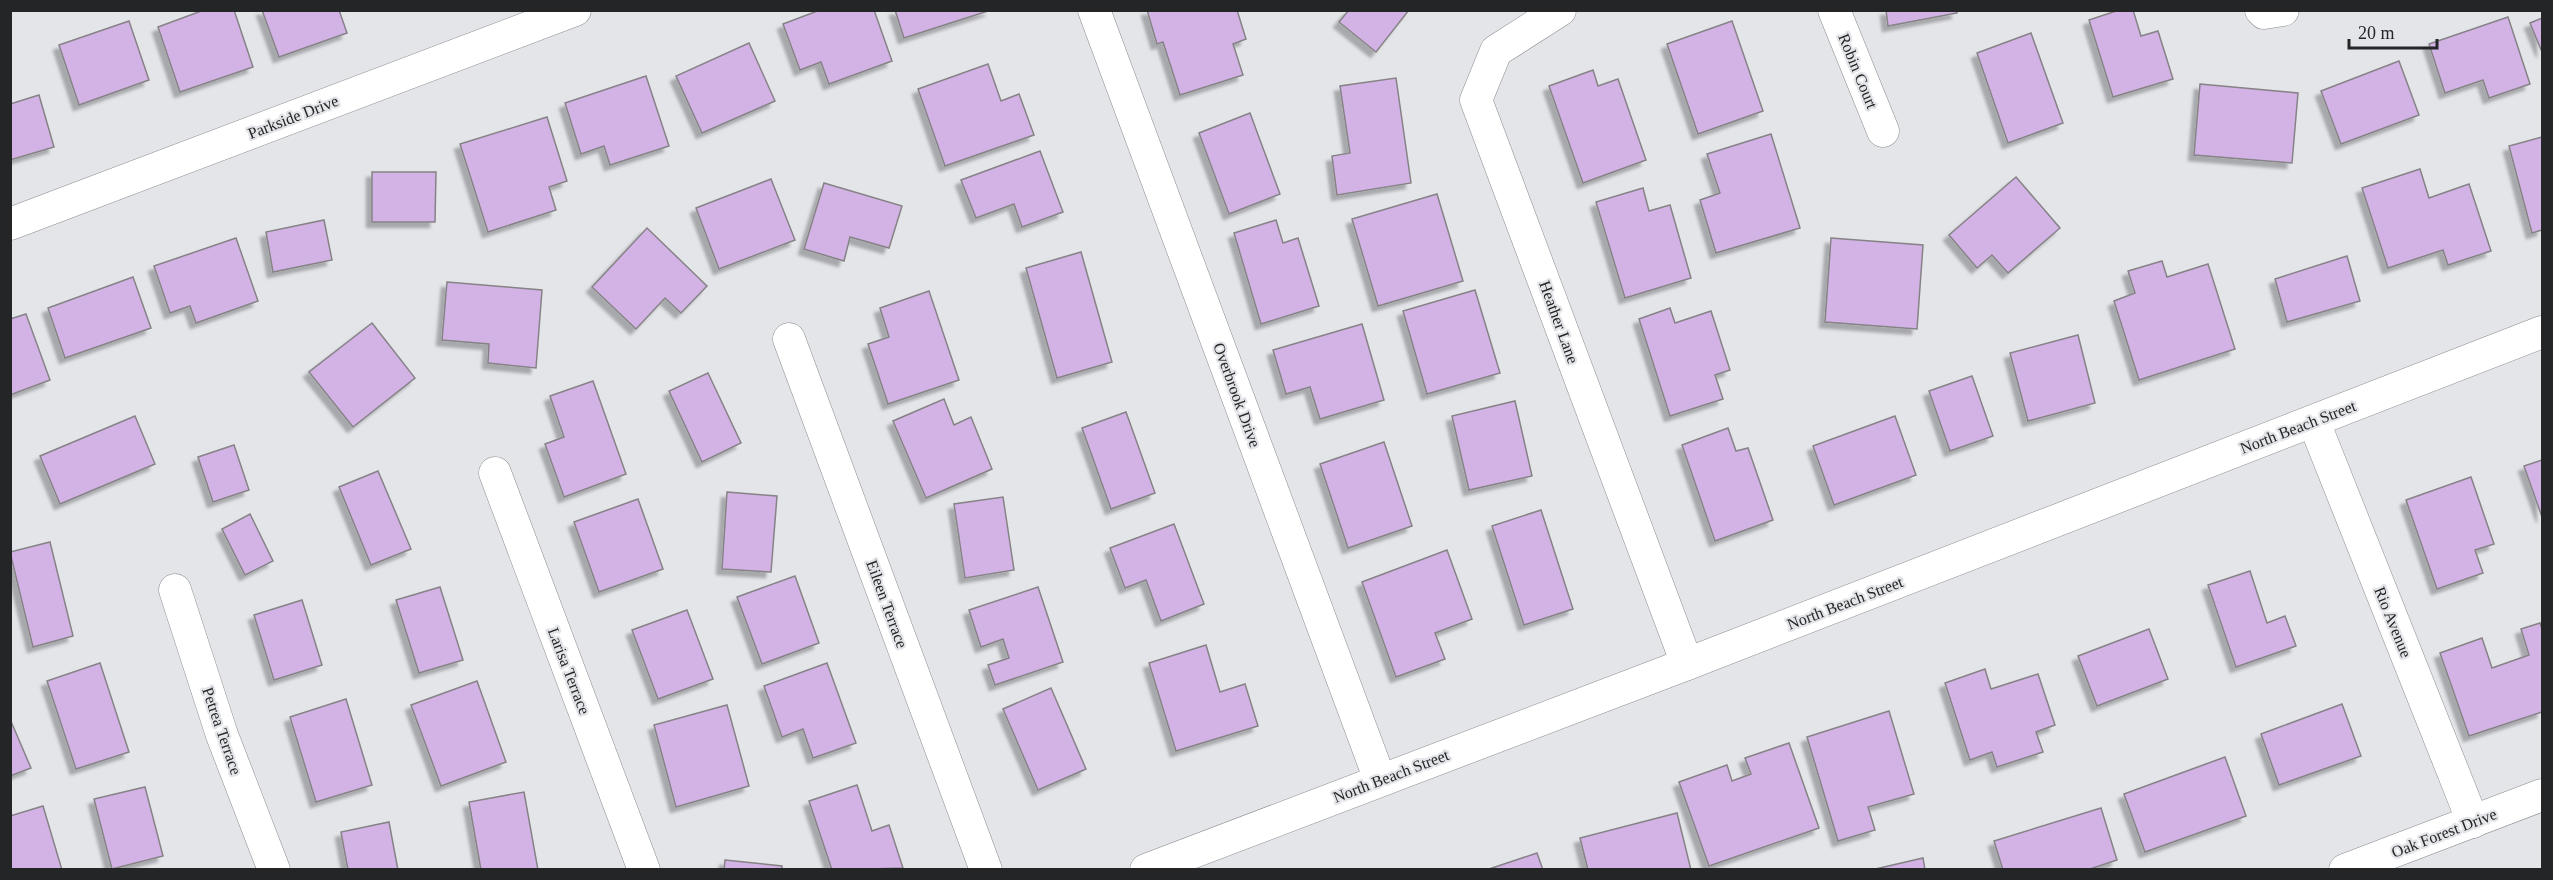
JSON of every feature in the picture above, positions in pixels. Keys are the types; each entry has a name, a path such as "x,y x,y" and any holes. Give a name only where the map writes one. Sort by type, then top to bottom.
{"street":[{"name":"Parkside Drive","path":"10,225 575,10"},
{"name":"Overbrook Drive","path":"1094,10 1380,780"},
{"name":"Heather Lane","path":"1560,10 1496,51 1476,100 1687,664"},
{"name":"Robin Court","path":"1834,10 1883,131"},
{"path":"2261,10 2264,13 2283,10"},
{"name":"North Beach Street","path":"1146,870 1687,664 2542,332"},
{"name":"Eileen Terrace","path":"789,339 986,870"},
{"name":"Rio Avenue","path":"2314,422 2473,822"},
{"name":"Larisa Terrace","path":"495,473 644,870"},
{"name":"Petrea Terrace","path":"175,590 222,735 274,870"},
{"name":"Oak Forest Drive","path":"2345,870 2542,795"}],"building":[{"path":"204,10 234,10 253,67 180,92 158,27"},
{"path":"262,10 339,10 347,33 279,57"},
{"path":"820,10 874,10 892,61 829,84 821,62 800,70 783,24"},
{"path":"895,10 991,10 904,38"},
{"path":"1147,10 1237,10 1246,39 1233,44 1243,75 1180,95 1163,42 1157,44"},
{"path":"1349,10 1409,10 1376,52 1339,22"},
{"path":"1886,10 1956,10 1957,13 1888,26"},
{"path":"2119,10 2133,10 2141,36 2158,31 2173,79 2113,97 2089,20"},
{"path":"2508,17 2530,84 2489,98 2483,80 2445,93 2429,44"},
{"path":"2542,18 2542,52 2530,23"},
{"path":"129,21 149,80 79,105 59,45"},
{"path":"1732,21 1763,111 1698,134 1667,44"},
{"path":"2031,33 2063,123 2008,143 1977,53"},
{"path":"749,43 775,101 702,133 676,76"},
{"path":"2399,61 2419,115 2341,144 2321,91"},
{"path":"988,64 1001,101 1019,94 1034,135 945,166 918,89"},
{"path":"1593,70 1598,86 1618,79 1646,160 1583,183 1549,86"},
{"path":"646,76 669,146 610,165 604,146 581,154 565,103"},
{"path":"1396,78 1411,183 1337,195 1332,156 1350,153 1340,86"},
{"path":"2200,84 2298,93 2292,163 2194,155"},
{"path":"39,95 54,147 10,160 10,104"},
{"path":"1250,113 1280,194 1229,214 1199,133"},
{"path":"547,117 567,181 549,187 556,210 488,232 460,144"},
{"path":"1771,134 1800,228 1716,253 1700,200 1720,193 1707,154"},
{"path":"2542,137 2542,230 2532,233 2509,146"},
{"path":"1040,151 1063,212 1022,227 1014,204 976,218 961,180"},
{"path":"2420,169 2429,198 2469,184 2491,251 2448,265 2443,250 2388,268 2362,188"},
{"path":"372,172 436,172 435,222 372,222"},
{"path":"2016,177 2060,228 2008,273 1992,255 1977,268 1949,235"},
{"path":"771,179 795,240 719,269 696,208"},
{"path":"824,183 902,206 889,248 850,237 844,261 804,249"},
{"path":"1643,188 1649,211 1670,205 1691,278 1625,298 1596,202"},
{"path":"1437,194 1463,281 1378,306 1352,219"},
{"path":"324,220 332,260 273,272 266,232"},
{"path":"1276,220 1283,243 1298,238 1319,306 1261,324 1234,233"},
{"path":"647,228 707,286 681,313 665,298 636,329 592,287"},
{"path":"236,238 258,301 196,323 190,306 170,313 154,266"},
{"path":"1831,238 1923,245 1917,329 1825,322"},
{"path":"1081,252 1112,362 1057,378 1026,268"},
{"path":"2347,256 2360,301 2287,322 2275,279"},
{"path":"2162,261 2167,277 2208,264 2235,349 2139,380 2114,301 2135,293 2128,271"},
{"path":"133,277 151,328 65,358 48,308"},
{"path":"447,282 542,290 536,368 488,363 489,344 442,340"},
{"path":"1475,290 1500,373 1427,394 1403,311"},
{"path":"929,291 959,380 888,404 868,344 889,337 880,308"},
{"path":"1670,308 1675,323 1711,311 1730,370 1715,375 1723,399 1670,416 1639,319"},
{"path":"26,314 50,380 10,395 10,319"},
{"path":"372,323 415,378 353,427 309,372"},
{"path":"1362,324 1384,400 1320,419 1310,387 1286,394 1273,350"},
{"path":"2078,335 2095,403 2028,421 2010,353"},
{"path":"708,373 741,443 702,462 669,391"},
{"path":"1972,376 1993,436 1950,451 1929,391"},
{"path":"593,381 626,474 564,497 545,444 564,437 550,396"},
{"path":"944,399 954,425 971,417 992,469 926,498 893,421"},
{"path":"1515,401 1532,476 1469,490 1452,416"},
{"path":"1126,412 1155,493 1111,509 1082,428"},
{"path":"135,416 155,464 60,504 40,456"},
{"path":"1895,416 1916,475 1834,505 1813,446"},
{"path":"1728,428 1736,451 1748,448 1773,520 1715,541 1682,445"},
{"path":"1384,442 1412,526 1348,548 1320,464"},
{"path":"234,445 249,490 213,502 198,457"},
{"path":"2542,460 2542,517 2524,466"},
{"path":"378,471 411,549 371,565 339,487"},
{"path":"2471,477 2494,544 2475,550 2483,573 2437,589 2406,500"},
{"path":"727,492 777,496 771,572 722,569"},
{"path":"1003,497 1014,570 965,578 954,504"},
{"path":"638,499 663,569 599,592 574,522"},
{"path":"1541,510 1573,609 1524,625 1492,526"},
{"path":"250,514 273,561 245,575 222,529"},
{"path":"1174,524 1204,604 1161,621 1146,580 1125,588 1110,548"},
{"path":"50,542 73,636 33,647 10,552"},
{"path":"1447,550 1472,619 1435,633 1445,659 1396,677 1362,582"},
{"path":"2250,571 2267,623 2285,616 2296,646 2236,667 2208,585"},
{"path":"795,576 819,643 762,664 737,597"},
{"path":"440,587 463,660 419,673 396,600"},
{"path":"1038,587 1063,662 995,685 988,665 1009,658 1003,639 981,647 969,610"},
{"path":"302,600 322,665 274,680 254,615"},
{"path":"687,610 713,679 658,699 632,630"},
{"path":"2540,623 2542,629 2542,712 2469,736 2440,653 2482,638 2492,668 2529,655 2521,629"},
{"path":"2149,629 2168,679 2097,706 2078,656"},
{"path":"1206,645 1220,692 1245,684 1258,726 1176,751 1149,663"},
{"path":"100,663 129,752 76,769 47,681"},
{"path":"827,663 856,743 813,758 803,729 782,737 764,686"},
{"path":"1985,669 1991,689 2038,674 2055,725 2036,732 2043,752 1997,767 1992,752 1970,760 1945,683"},
{"path":"477,681 506,762 441,786 411,705"},
{"path":"1051,688 1086,769 1038,790 1003,709"},
{"path":"346,699 372,785 316,802 290,717"},
{"path":"2342,704 2361,756 2279,785 2261,734"},
{"path":"727,705 749,786 676,807 654,725"},
{"path":"1889,711 1914,794 1868,807 1875,830 1838,841 1807,737"},
{"path":"10,719 31,768 10,776"},
{"path":"1789,743 1819,828 1709,866 1679,782 1727,765 1732,781 1751,774 1745,758"},
{"path":"2225,757 2246,816 2145,852 2124,794"},
{"path":"857,785 872,831 889,825 903,868 832,870 809,801"},
{"path":"145,787 163,856 112,869 94,799"},
{"path":"524,792 538,870 481,870 469,802"},
{"path":"43,806 62,870 10,870 10,816"},
{"path":"2101,808 2117,860 2087,870 2003,870 1994,841"},
{"path":"1677,813 1691,870 1588,870 1580,838"},
{"path":"389,822 398,870 348,870 341,832"},
{"path":"1537,853 1543,870 1486,870"},
{"path":"1923,858 1925,870 1871,870"},
{"path":"725,860 782,866 782,870 724,870"}]}
